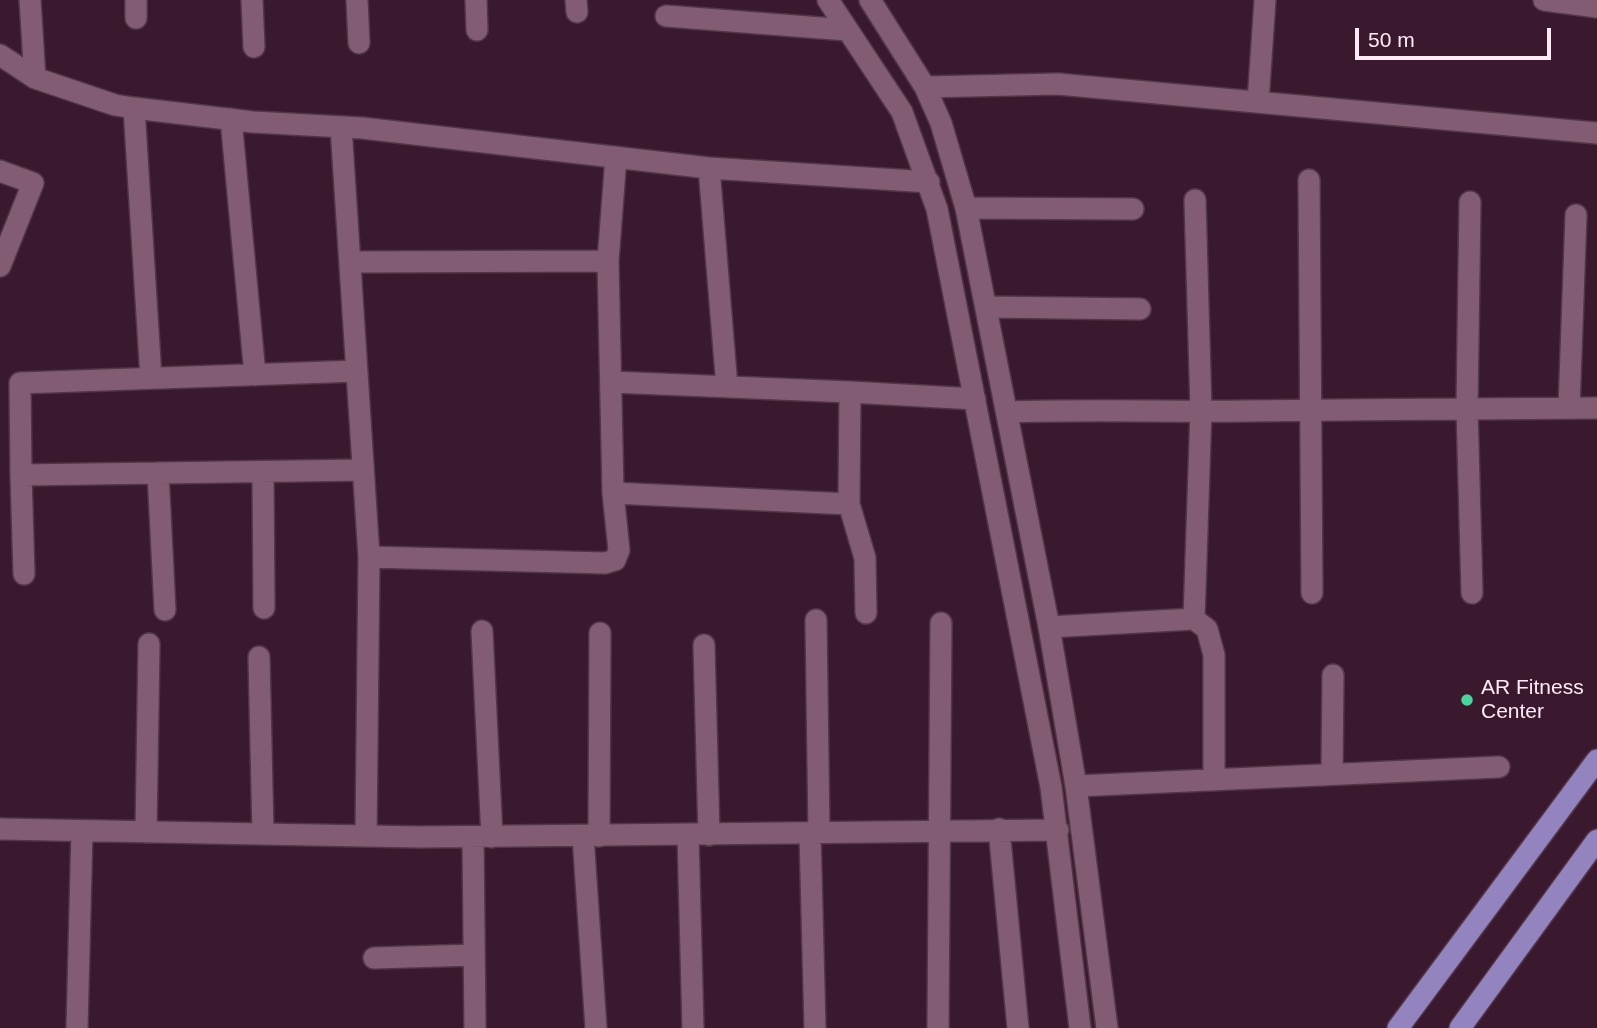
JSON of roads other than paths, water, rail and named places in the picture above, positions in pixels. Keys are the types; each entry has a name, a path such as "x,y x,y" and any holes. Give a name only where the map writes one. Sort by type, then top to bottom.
{"main road":[{"path":"1398,1028 1597,760"},
{"path":"1460,1028 1597,840"}],"street":[{"path":"30,0 35,78"},
{"path":"252,0 254,47"},
{"path":"357,0 359,43"},
{"path":"476,0 477,30"},
{"path":"828,0 902,112 929,182 975,399 1058,830 1080,1028"},
{"path":"870,0 925,87 941,123 966,208 988,307 1049,627 1076,786 1107,1028"},
{"path":"1258,102 1265,0"},
{"path":"1544,0 1597,6"},
{"path":"666,16 847,30"},
{"path":"0,55 35,78 116,106 231,119 341,127 709,168 929,182"},
{"path":"925,87 1058,84 1597,133"},
{"path":"134,108 151,379"},
{"path":"231,119 256,375"},
{"path":"341,127 369,557 366,836"},
{"path":"369,557 605,563 615,560 619,550 613,494 608,261 616,157"},
{"path":"709,168 727,387"},
{"path":"0,171 33,183 0,267"},
{"path":"1309,180 1312,593"},
{"path":"1194,619 1201,410 1195,200"},
{"path":"1470,202 1467,408 1472,593"},
{"path":"966,208 1133,209"},
{"path":"1569,408 1576,215"},
{"path":"350,262 608,261"},
{"path":"988,307 1140,309"},
{"path":"24,574 20,383 357,371"},
{"path":"612,382 975,399"},
{"path":"850,393 849,504 864,558 866,613"},
{"path":"1007,412 1597,408"},
{"path":"21,475 363,470"},
{"path":"262,472 264,608"},
{"path":"158,473 165,610"},
{"path":"613,494 849,504"},
{"path":"1049,627 1194,619 1207,629 1214,655 1214,780"},
{"path":"815,1028 816,620"},
{"path":"938,1028 942,830 941,623"},
{"path":"475,1028 474,955 482,837 482,631"},
{"path":"597,1028 591,836 600,632"},
{"path":"146,832 149,644"},
{"path":"692,1028 704,645"},
{"path":"259,657 263,834"},
{"path":"1332,774 1333,676"},
{"path":"1076,786 1499,767"},
{"path":"999,829 1018,1028"},
{"path":"0,830 482,837 1058,830"},
{"path":"78,1028 82,831"},
{"path":"374,958 474,955"}],"place":[{"name":"AR Fitness Center","path":"1467,700"}]}
